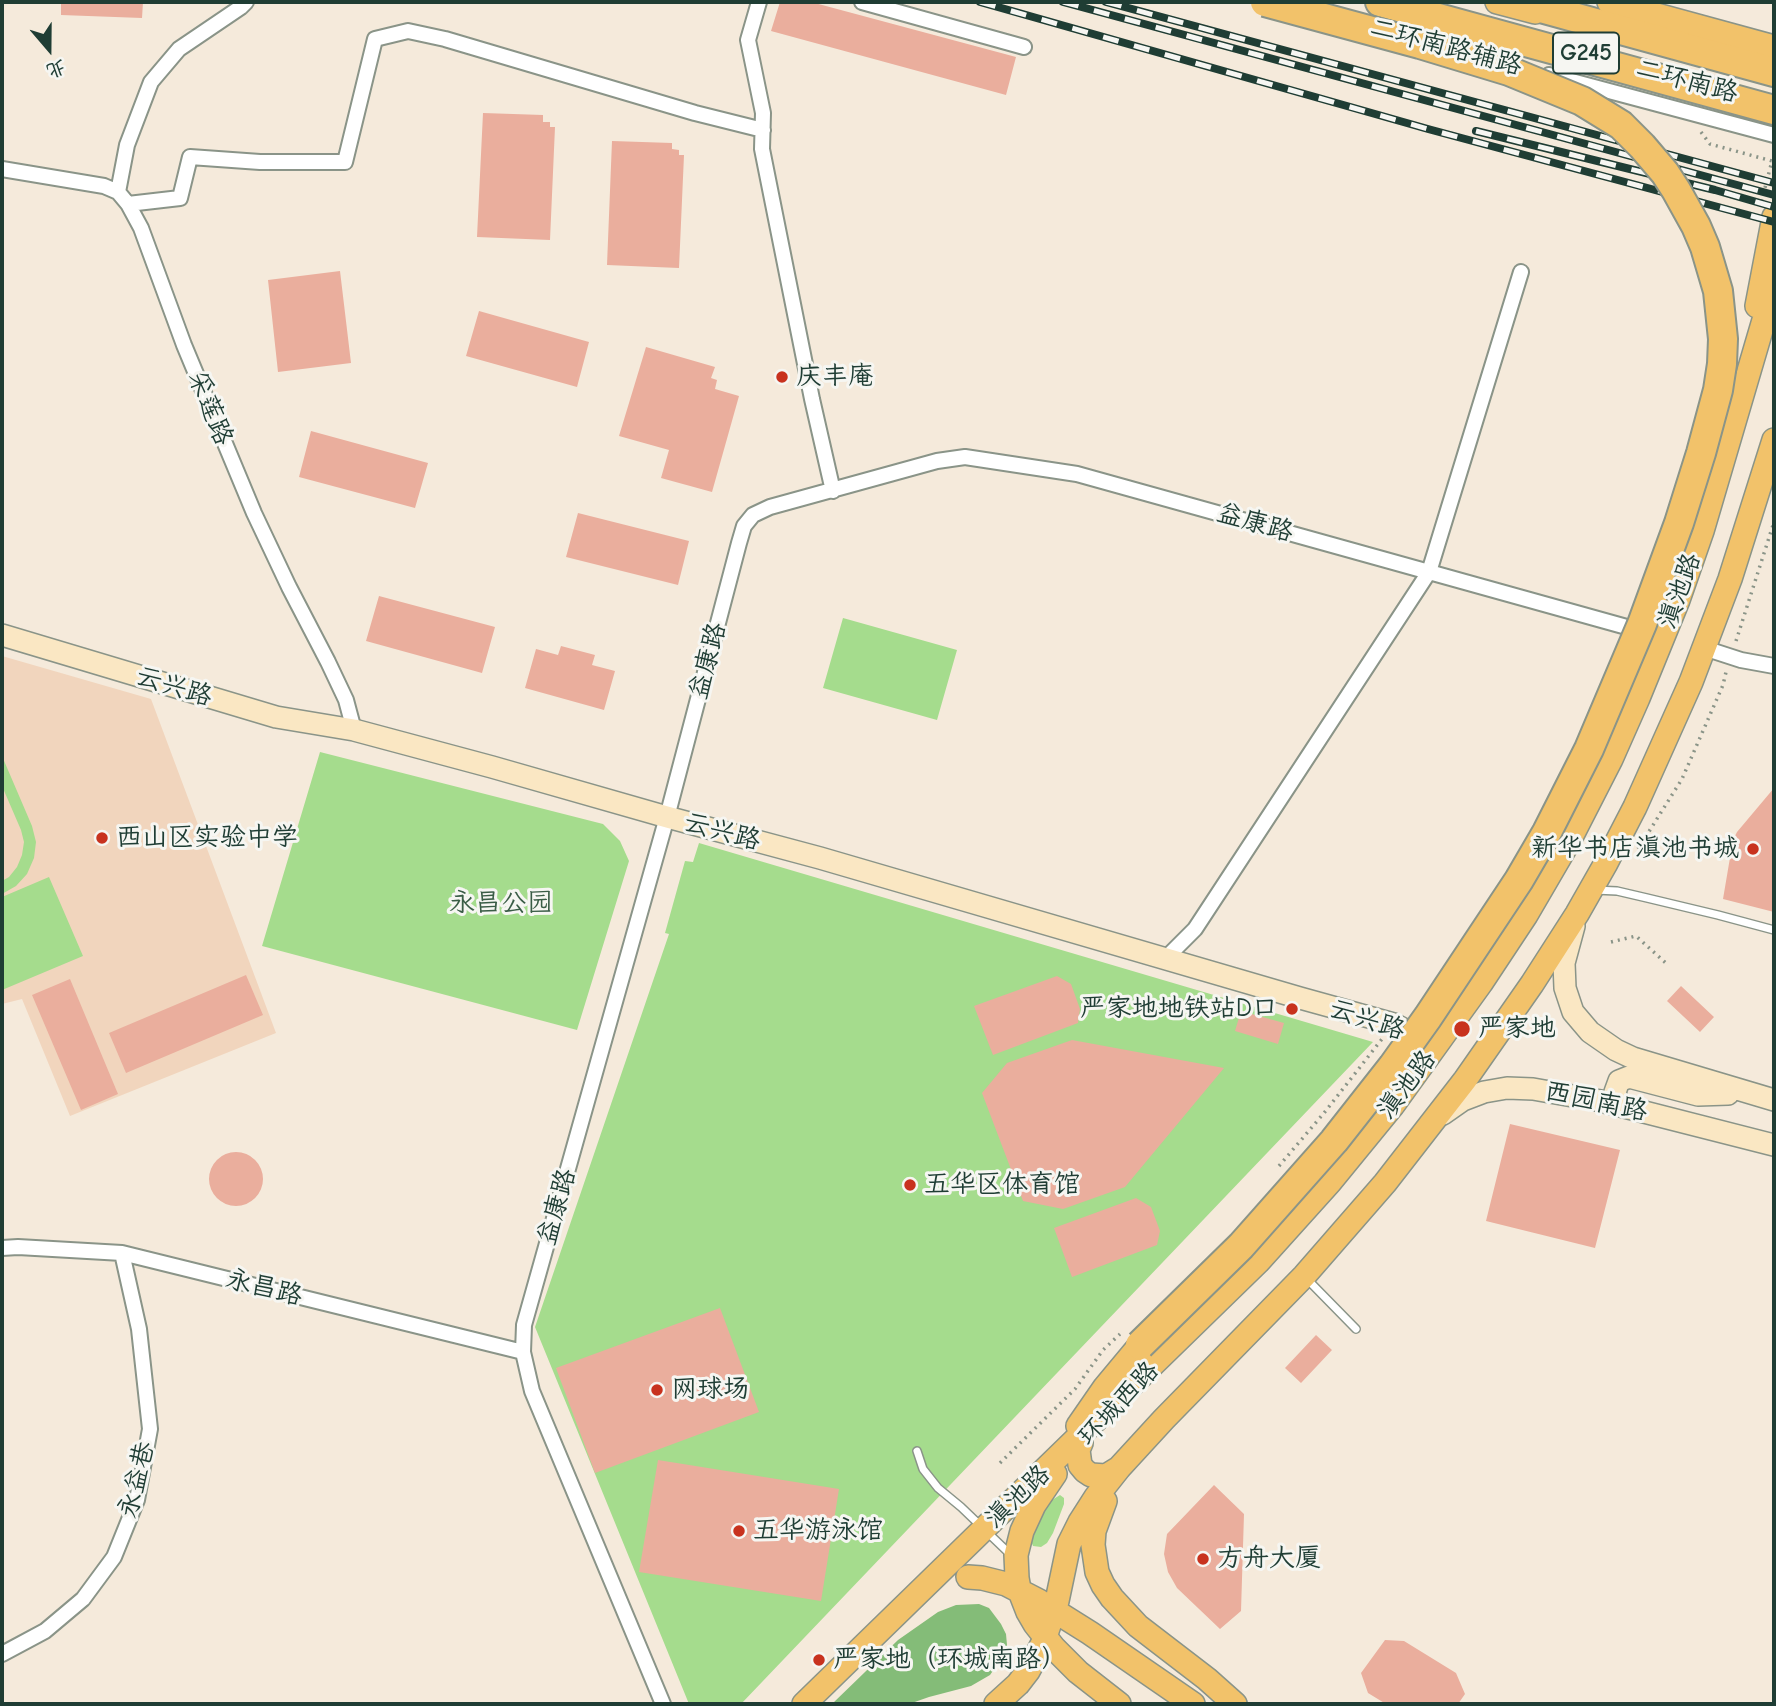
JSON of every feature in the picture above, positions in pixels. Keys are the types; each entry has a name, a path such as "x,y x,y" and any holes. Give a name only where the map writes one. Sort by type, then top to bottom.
{"highway":[{"path":"1130,1340 1241,1246 1289,1193 1393,1066 1445,993 1526,868 1589,749 1638,635 1690,488 1715,403 1722,364 1718,291 1700,237 1686,207 1665,173 1621,125 1582,101 1529,78 1443,50 1265,2"},
{"path":"1380,2 1774,107"},
{"path":"1519,2 1774,72"}],"main road":[{"name":"二环南路","path":"1398,2 1774,107"},
{"name":"二环南路","path":"1497,2 1774,78"},
{"path":"1609,2 1774,47"},
{"path":"1677,2 1685,13 1704,28"},
{"path":"1724,460 1767,213"},
{"name":"滇池路","path":"1059,1457 1185,1336 1315,1200 1387,1114 1437,1047 1526,915 1569,843 1611,759 1663,638 1724,460 1774,286"},
{"name":"滇池路","path":"996,1704 1018,1684 1036,1657 1054,1610 1066,1554 1073,1534 1087,1510 1148,1436 1304,1276 1363,1210 1427,1131 1500,1031 1562,938 1625,826 1677,715 1730,579 1770,461 1774,440"},
{"name":"环城西路","path":"1119,1704 1078,1672 1045,1637 1028,1612 1019,1590 1016,1561 1031,1496 1054,1476 1122,1398 1185,1336"},
{"path":"1031,1496 1094,1401 1116,1373 1130,1340"},
{"path":"1031,1496 1080,1413 1114,1373 1130,1340"},
{"path":"1148,1436 1120,1473 1098,1516 1093,1545 1097,1572 1112,1598 1138,1626 1235,1704"},
{"name":"滇池路","path":"1081,1443 1078,1457 1085,1471 1091,1475 1106,1476 1119,1468"},
{"name":"滇池路","path":"804,1704 985,1529 1031,1496"},
{"path":"968,1577 990,1579 1019,1590 1054,1610 1193,1704"},
{"path":"968,1577 981,1578 1003,1589 1020,1608 1028,1632 1028,1658 1018,1684"},
{"name":"滇池路","path":"910,1602 940,1582 968,1577"}],"street":[{"path":"2,169 104,186 118,192 127,145 151,82 178,49 246,2"},
{"path":"759,2 748,40 764,113 762,149 767,183 833,491"},
{"path":"862,2 1024,47"},
{"name":"二环南路辅路","path":"1280,2 1774,135"},
{"path":"128,204 180,198 190,157 260,162 345,162 375,39 408,32 445,39 695,113 763,130"},
{"name":"采莲路","path":"118,192 141,228 184,345 254,513 346,700 354,730"},
{"path":"1165,959 1195,929 1429,572 1521,272"},
{"name":"益康路","path":"663,1704 532,1391 523,1352 524,1325 667,817 744,526 753,514 937,461 965,457 1077,474 1663,638"},
{"name":"云兴路","path":"2,635 276,717 354,730 820,858 1394,1024 1437,1047"},
{"path":"1704,648 1741,660 1774,666"},
{"name":"西园南路","path":"1591,889 1571,934 1564,962 1565,988 1573,1012 1580,1022 1601,1041 1633,1058 1774,1100"},
{"path":"1623,1106 1618,1102 1615,1091 1619,1082 1629,1077 1698,1095 1752,1094"},
{"name":"西园南路","path":"1427,1131 1463,1100 1495,1089 1519,1088 1623,1106 1774,1145"},
{"name":"永昌路","path":"2,1248 122,1253 523,1352"},
{"name":"永益巷","path":"2,1654 46,1631 83,1598 114,1557 137,1500 150,1429 139,1329 122,1253"}],"lane":[{"path":"1591,889 1617,891 1774,930"},
{"path":"1304,1276 1356,1329"},
{"path":"916,1451 923,1469 937,1488 985,1529 1016,1561"}],"path":[{"path":"1717,146 1772,161 1767,213"},
{"path":"1611,942 1636,936 1668,965"},
{"path":"1274,1172 1394,1024"},
{"path":"1000,1463 1075,1389 1103,1350 1130,1340"}],"shaded area":[{"name":"西山区实验中学","path":"2,656 151,699 276,1033 70,1116 22,999 2,1004"}],"green space":[{"path":"843,618 957,650 937,720 823,688"},
{"name":"永昌公园","path":"320,752 603,824 620,841 629,861 577,1030 262,946"},
{"path":"2,756 32,826 36,842 34,858 27,874 16,886 2,894 2,881 17,867 24,842 2,786"},
{"name":"五华区体育馆","path":"699,843 1373,1042 741,1704 689,1704 535,1327 669,934 665,933 685,861 693,862"},
{"path":"49,877 83,956 2,990 2,897"},
{"path":"1060,1495 1064,1498 1064,1504 1053,1533 1041,1547 1033,1546 1030,1539 1034,1521 1052,1500"},
{"path":"979,1604 989,1608 1006,1634 1004,1655 990,1675 971,1686 909,1704 832,1704 898,1640 938,1612 956,1605"}],"building":[{"path":"61,2 143,2 142,18 61,15"},
{"path":"780,2 811,2 1016,57 1006,95 771,31"},
{"path":"483,113 543,115 543,122 550,122 550,127 555,127 550,240 477,237"},
{"path":"612,141 672,143 672,149 679,150 679,155 684,155 679,268 607,265"},
{"path":"340,271 351,363 278,372 268,280"},
{"path":"479,311 589,342 577,387 466,356"},
{"path":"646,347 715,367 711,378 717,380 715,389 739,396 712,492 661,478 669,450 619,436"},
{"path":"311,431 428,463 415,508 299,477"},
{"path":"578,513 689,541 678,585 566,557"},
{"path":"379,596 495,627 482,673 366,641"},
{"path":"561,646 595,655 592,665 615,671 604,710 525,688 536,649 558,655"},
{"name":"新华书店滇池书城","path":"1774,788 1774,912 1723,899 1733,840"},
{"path":"246,975 263,1015 126,1073 109,1033"},
{"path":"1057,976 1071,984 1080,1009 1078,1023 993,1055 974,1006"},
{"path":"70,979 118,1094 81,1110 32,995"},
{"path":"1681,986 1714,1017 1700,1032 1667,1001"},
{"path":"1241,1011 1284,1023 1278,1044 1235,1031"},
{"path":"1072,1040 1224,1068 1125,1187 1063,1209 1023,1201 982,1093 1007,1063"},
{"path":"1510,1124 1620,1150 1595,1248 1486,1221"},
{"path":"236,1152 255,1160 263,1179 255,1198 236,1206 217,1198 209,1179 217,1160"},
{"path":"1136,1198 1151,1207 1160,1231 1157,1245 1072,1277 1054,1228"},
{"name":"网球场","path":"720,1308 759,1412 595,1473 556,1368"},
{"path":"1316,1335 1332,1350 1301,1383 1285,1368"},
{"name":"五华游泳馆","path":"658,1460 839,1489 821,1601 639,1572"},
{"name":"方舟大厦","path":"1214,1485 1244,1514 1241,1611 1220,1629 1177,1588 1168,1572 1164,1554 1167,1534"},
{"path":"1385,1640 1404,1641 1456,1673 1465,1694 1458,1704 1386,1704 1368,1693 1361,1673"}],"railway":[{"path":"980,2 1428,129 1774,222"},
{"path":"1063,2 1774,195"},
{"path":"1106,2 1774,183"},
{"path":"1476,131 1774,207"}],"place":[{"name":"庆丰庵","path":"782,377"},
{"name":"西山区实验中学","path":"102,838"},
{"name":"新华书店滇池书城","path":"1753,849"},
{"name":"严家地地铁站D口","path":"1292,1009"},
{"name":"严家地","path":"1462,1029"},
{"name":"五华区体育馆","path":"910,1185"},
{"name":"网球场","path":"657,1390"},
{"name":"五华游泳馆","path":"739,1531"},
{"name":"方舟大厦","path":"1203,1559"},
{"name":"严家地（环城南路）","path":"819,1660"}]}
